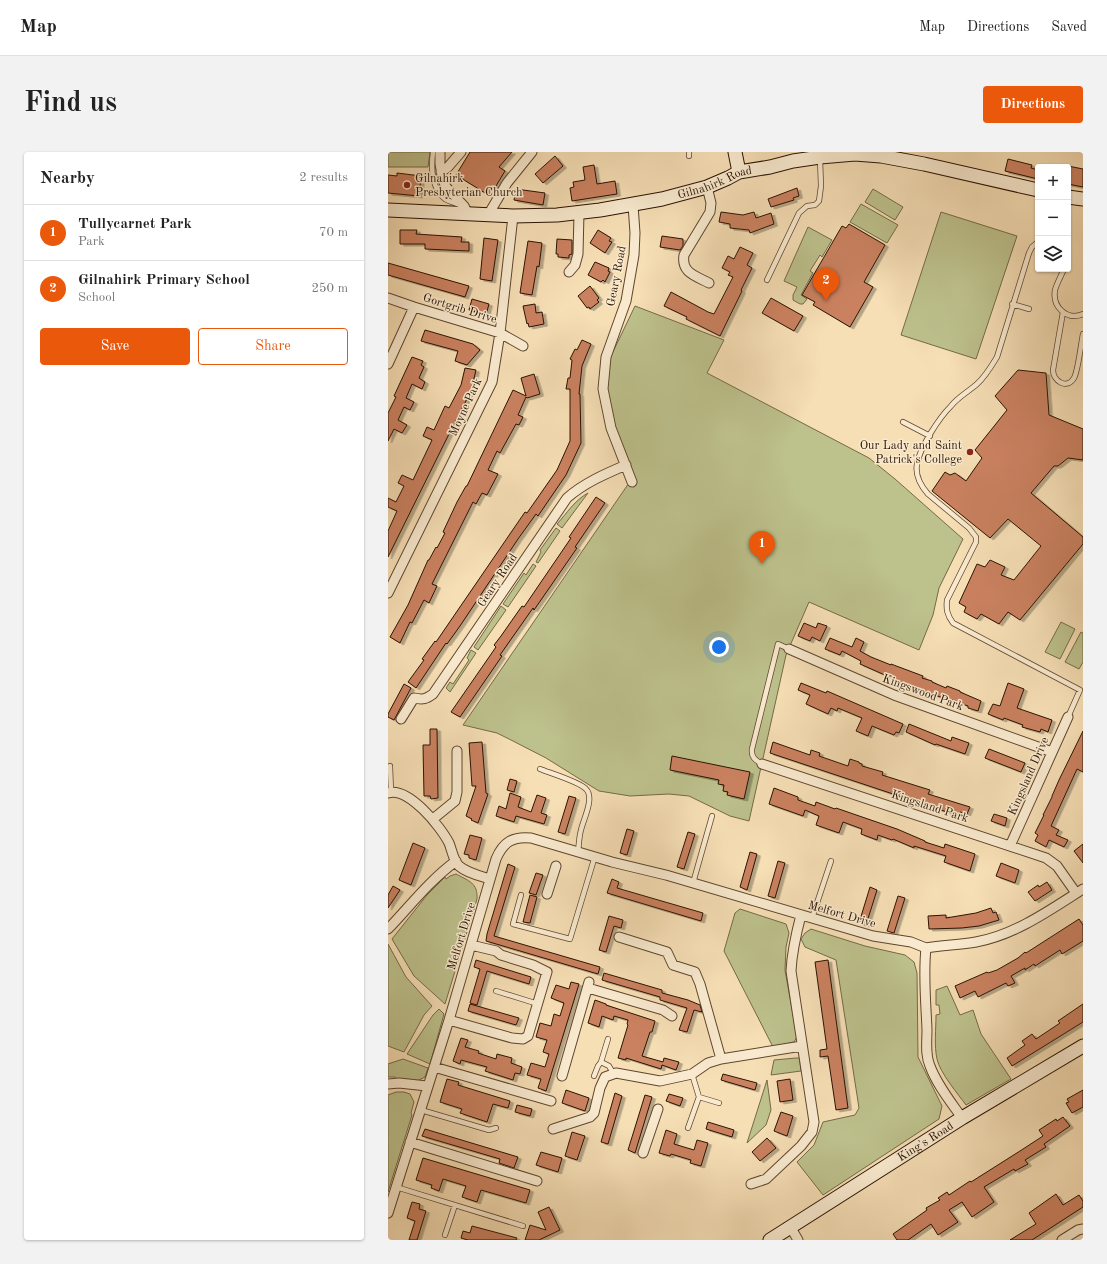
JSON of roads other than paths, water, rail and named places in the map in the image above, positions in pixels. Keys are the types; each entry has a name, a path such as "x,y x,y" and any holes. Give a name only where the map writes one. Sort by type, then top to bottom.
{"street":[{"path":"440,152 440,172 446,187 466,210"},
{"path":"440,172 448,167 461,152"},
{"path":"488,215 508,183 532,152"},
{"path":"736,152 738,172"},
{"name":"Gilnahirk Road","path":"388,210 466,210 488,215 513,216 579,213 662,199 707,187 738,172 770,167 793,161 855,153 924,164 1035,189"},
{"path":"707,187 711,203 710,212 684,255 683,262 685,268 690,274 709,283"},
{"path":"1071,197 1083,199"},
{"name":"Geary Road","path":"632,482 611,428 603,389 603,374 606,357 626,301 634,255 635,233 633,205"},
{"path":"569,272 575,265 578,254 579,213"},
{"name":"Moyne Park","path":"388,593 492,382 500,332 513,216"},
{"name":"Gortgrib Drive","path":"388,298 500,332 523,346"},
{"path":"388,364 414,307"},
{"name":"Geary Road","path":"401,719 414,698 422,700 427,699 433,694 567,498 590,481 626,465"},
{"name":"Kingswood Park","path":"789,649 894,695 1052,752"},
{"name":"Kingsland Drive","path":"1010,846 1068,717"},
{"path":"433,819 455,801 457,792 457,751"},
{"name":"Kingsland Park","path":"762,764 1046,858 1057,866 1080,891"},
{"path":"392,793 413,801 433,819 449,843 459,866 469,872 490,879"},
{"name":"Melfort Drive","path":"388,1213 449,1020 490,879 500,850 506,843 514,839 521,837 531,838 693,883 873,936 911,942 926,948"},
{"path":"388,929 419,895 456,861"},
{"path":"547,894 556,866"},
{"path":"962,1118 935,1077 929,1065 925,987 926,948 975,943 992,938 1035,919 1080,891"},
{"path":"752,1184 766,1179 801,1146 812,1132 814,1122 791,971 794,938 801,915"},
{"path":"620,937 667,952 673,965 696,972 721,1059"},
{"path":"449,1020 512,1038 523,1039 528,1036 538,1004 547,972 533,965 471,945"},
{"path":"562,1076 589,985 663,1010 672,1016"},
{"path":"553,1129 590,1117 594,1113 600,1088 605,1077 613,1073 660,1081 692,1074 708,1063 721,1059 802,1046"},
{"name":"King's Road","path":"770,1240 962,1118 1083,1046"},
{"path":"434,1067 551,1101"},
{"path":"388,1084 399,1083 427,1086"},
{"path":"643,1153 658,1109"},
{"path":"410,1142 537,1181"},
{"path":"790,1228 798,1240"},
{"path":"1062,1240 1078,1230 1083,1229"}],"lane":[{"path":"433,152 432,169 436,188 447,200 466,210"},
{"path":"767,280 799,213 807,206 815,205 819,201 821,194 820,157"},
{"path":"1035,244 1029,253 996,357 991,367 976,384 950,406 930,436 920,454 917,464 919,481 923,488 928,494 969,528 976,537 976,542 947,600 946,608 948,616 953,623 1080,690 1068,717"},
{"path":"1063,272 1055,290 1058,308 1072,316 1079,316 1083,314"},
{"path":"1012,304 1029,309"},
{"path":"1063,312 1053,370 1053,375 1058,382 1063,384 1068,383 1074,378 1083,334"},
{"path":"903,422 930,436"},
{"path":"762,764 755,760 751,753 778,644 789,649"},
{"path":"390,766 392,793"},
{"path":"540,769 584,786 587,790 590,798 580,831 578,852"},
{"path":"693,883 712,816"},
{"path":"521,895 513,924 570,939 595,856"},
{"path":"812,918 831,861"},
{"path":"496,991 538,1004"},
{"path":"594,1076 598,1066 602,1062 608,1039"},
{"path":"602,1062 609,1066 613,1073"},
{"path":"688,1128 699,1097 692,1074"},
{"path":"699,1097 719,1103"},
{"path":"420,1110 489,1130 496,1128"},
{"path":"396,1187 523,1226"},
{"path":"445,1235 455,1205"}],"place":[{"name":"Gilnahirk Presbyterian Church","path":"407,185"},
{"name":"Gilnahirk Primary School","path":"826,301"},
{"name":"Our Lady and Saint Patrick's College","path":"970,452"},
{"name":"Tullycarnet Park","path":"762,564"}]}
